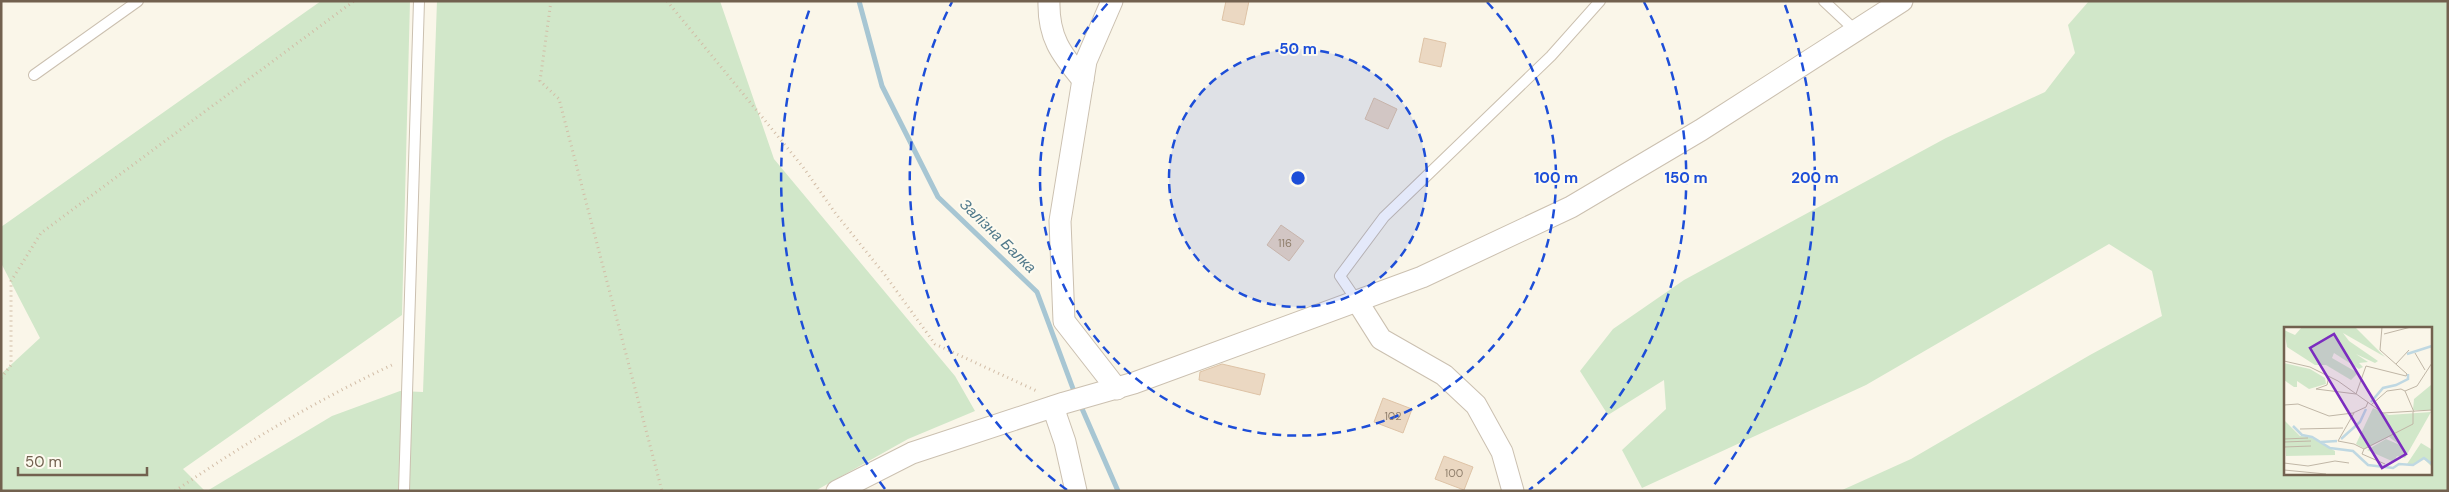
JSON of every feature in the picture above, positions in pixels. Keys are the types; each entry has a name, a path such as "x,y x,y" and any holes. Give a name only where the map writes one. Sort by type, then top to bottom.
{"street":[{"path":"1049,1 1049,13 1056,42 1062,55 1083,80"},
{"path":"1112,1 1086,61 1060,222 1064,321 1115,389"},
{"path":"837,491 912,453 1115,389 1422,277 1571,207 1700,130 1902,1"},
{"path":"1357,301 1381,339 1444,375 1476,405 1502,452 1513,491"},
{"path":"1061,405 1065,442 1076,491"}],"lane":[{"path":"34,75 138,1"},
{"path":"404,491 419,1"},
{"path":"1357,301 1340,276 1384,217 1551,56 1600,1"},
{"path":"1824,1 1856,31"}],"path":[{"path":"1,378 10,366 11,280 41,233 354,1"},
{"path":"551,1 540,81 559,99 662,491"},
{"path":"667,1 802,167 935,344 1061,405"},
{"path":"175,491 238,448 288,419 339,390 408,357"}],"green space":[{"path":"321,1 410,1 402,315 183,469 205,491 1,491 1,374 40,338 1,263 1,227"},
{"path":"437,1 720,1 774,159 955,376 975,411 908,439 815,491 207,491 332,416 400,391 423,392"},
{"path":"2089,1 2448,1 2448,491 1840,491 1911,459 2090,355 2162,316 2152,271 2109,244 1866,385 1642,488 1622,450 1666,409 1664,380 1608,415 1580,371 1613,329 1684,280 1946,138 2045,92 2075,53 2068,25"}],"building":[{"path":"1226,1 1249,1 1244,25 1222,20"},
{"path":"1424,38 1446,43 1441,67 1419,62"},
{"path":"1374,98 1397,109 1388,129 1365,119"},
{"path":"1281,225 1304,241 1289,261 1267,245"},
{"path":"1222,364 1265,374 1260,395 1199,380 1200,372"},
{"path":"1383,398 1412,409 1403,433 1374,422"},
{"path":"1444,456 1473,467 1464,490 1435,479"}],"waterway":[{"name":"Залізна Балка","path":"859,1 882,86 938,197 1037,292 1075,394"},
{"name":"Залізна Балка","path":"1080,404 1118,491"}]}
